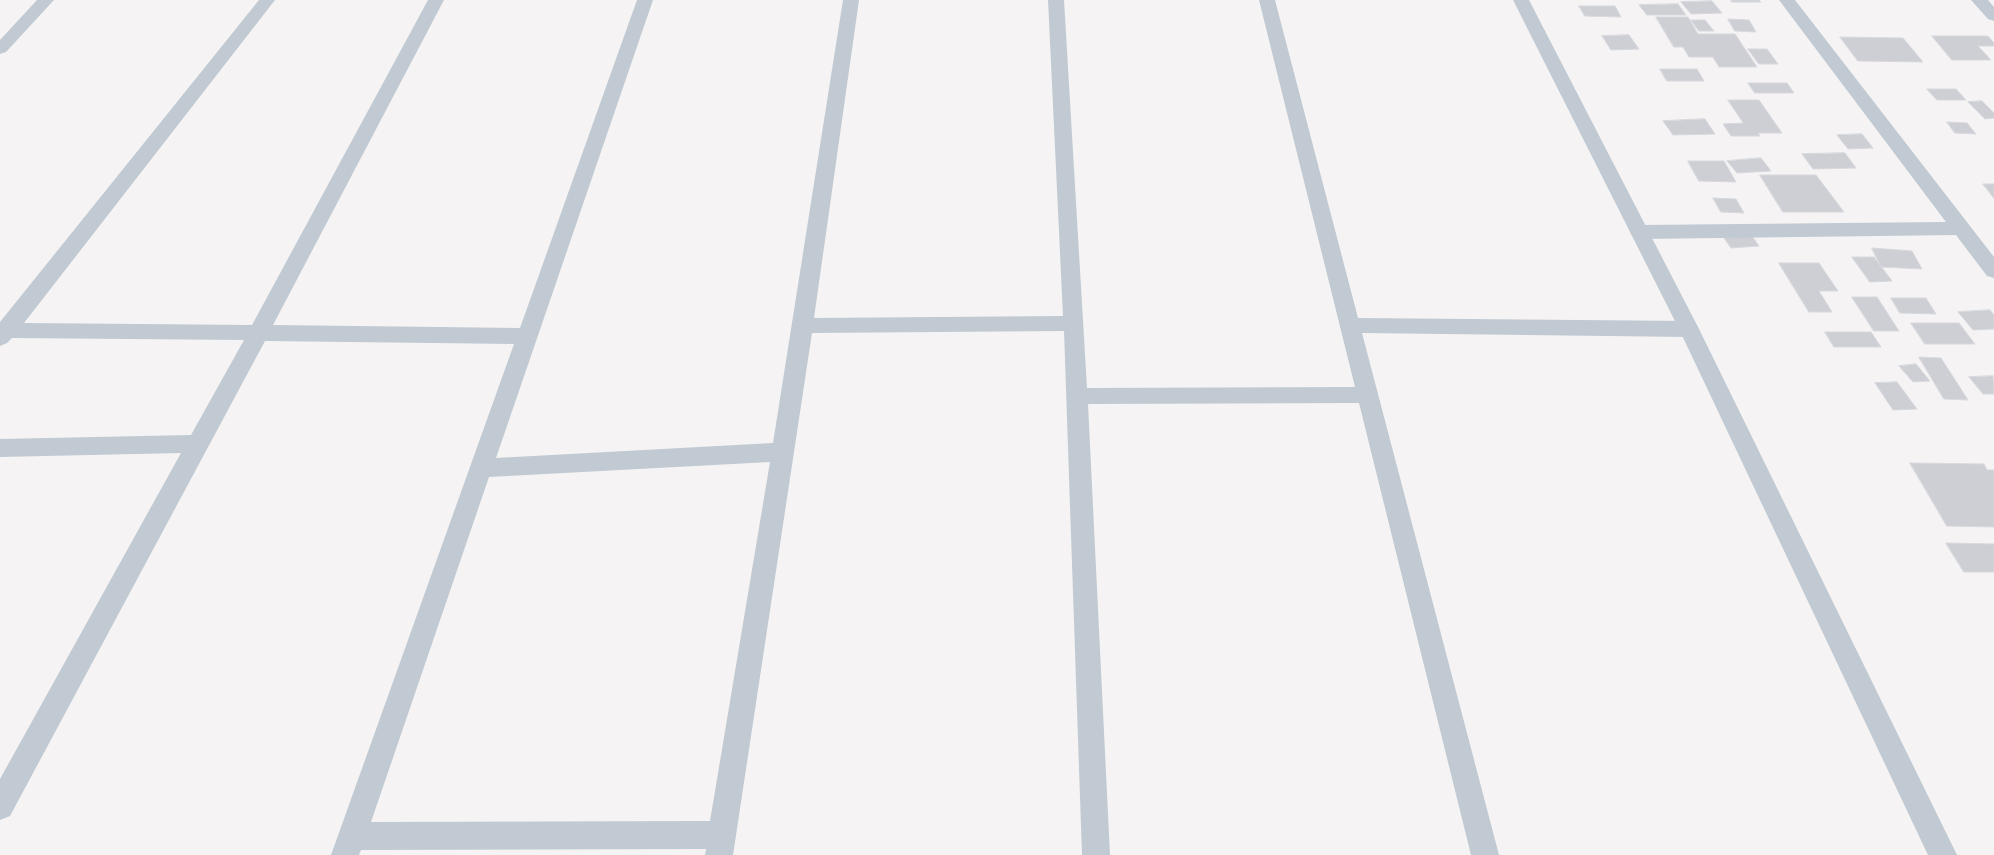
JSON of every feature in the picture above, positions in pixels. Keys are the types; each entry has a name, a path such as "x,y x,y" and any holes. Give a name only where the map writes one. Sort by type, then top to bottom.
{"street":[{"path":"0,49 46,0"},
{"path":"2,333 267,0"},
{"path":"0,806 259,332 436,0"},
{"path":"645,0 349,846 720,845 803,326 851,0"},
{"path":"1056,0 1078,396 1096,855"},
{"path":"1267,0 1485,855"},
{"path":"1521,0 1689,329 1943,855"},
{"path":"1787,0 1994,271"},
{"path":"1979,0 1994,16"},
{"path":"1640,232 1961,228"},
{"path":"803,326 1074,323"},
{"path":"1351,325 1689,329"},
{"path":"2,333 259,332 528,336"},
{"path":"1078,396 1368,395"},
{"path":"0,448 197,444"},
{"path":"481,468 782,452"}],"building":[{"path":"1731,0 1759,0 1761,2 1732,2"},
{"path":"1712,1 1722,13 1691,14 1681,2"},
{"path":"1678,4 1686,15 1647,15 1639,5"},
{"path":"1579,6 1615,6 1621,17 1585,16"},
{"path":"1656,17 1688,17 1698,34 1735,34 1757,67 1719,67 1713,57 1689,57 1683,47 1674,47"},
{"path":"1728,19 1749,20 1756,32 1735,31"},
{"path":"1691,20 1705,20 1714,31 1699,31"},
{"path":"1629,35 1639,49 1611,50 1602,36"},
{"path":"1932,36 1988,36 1994,43 1994,46 1978,46 1991,60 1952,60"},
{"path":"1840,37 1903,38 1923,62 1858,61"},
{"path":"1748,49 1767,49 1778,64 1759,64"},
{"path":"1660,69 1697,69 1704,81 1667,81"},
{"path":"1748,83 1787,83 1794,93 1755,93"},
{"path":"1927,89 1956,89 1966,100 1937,100"},
{"path":"1728,100 1759,100 1782,133 1758,133 1760,136 1731,136 1723,124 1743,123"},
{"path":"1982,101 1994,113 1994,118 1985,119 1968,102"},
{"path":"1705,119 1715,134 1673,135 1663,121"},
{"path":"1947,122 1967,123 1976,134 1955,133"},
{"path":"1862,134 1873,148 1848,149 1837,135"},
{"path":"1845,153 1856,168 1813,169 1802,154"},
{"path":"1761,158 1771,171 1737,173 1727,161"},
{"path":"1688,161 1724,161 1736,182 1699,181"},
{"path":"1760,175 1816,175 1844,212 1783,212"},
{"path":"1983,184 1994,184 1994,198"},
{"path":"1713,198 1736,199 1744,213 1721,212"},
{"path":"1752,236 1759,246 1731,248 1724,238"},
{"path":"1872,248 1912,251 1922,269 1881,267"},
{"path":"1852,257 1874,257 1892,281 1870,282"},
{"path":"1779,263 1819,263 1838,291 1819,291 1832,312 1809,312"},
{"path":"1852,297 1877,297 1899,331 1874,331"},
{"path":"1891,298 1926,298 1936,314 1900,313"},
{"path":"1990,310 1994,315 1994,329 1973,330 1958,312"},
{"path":"1911,323 1959,323 1975,344 1925,344"},
{"path":"1825,332 1871,332 1881,347 1834,347"},
{"path":"1919,357 1941,358 1968,400 1944,399"},
{"path":"1916,364 1930,381 1913,382 1899,366"},
{"path":"1993,376 1994,394 1983,394 1969,377"},
{"path":"1897,382 1917,409 1893,410 1875,383"},
{"path":"1910,463 1984,464 1987,470 1994,470 1994,527 1947,526"},
{"path":"1946,543 1994,544 1994,572 1964,572"}]}
